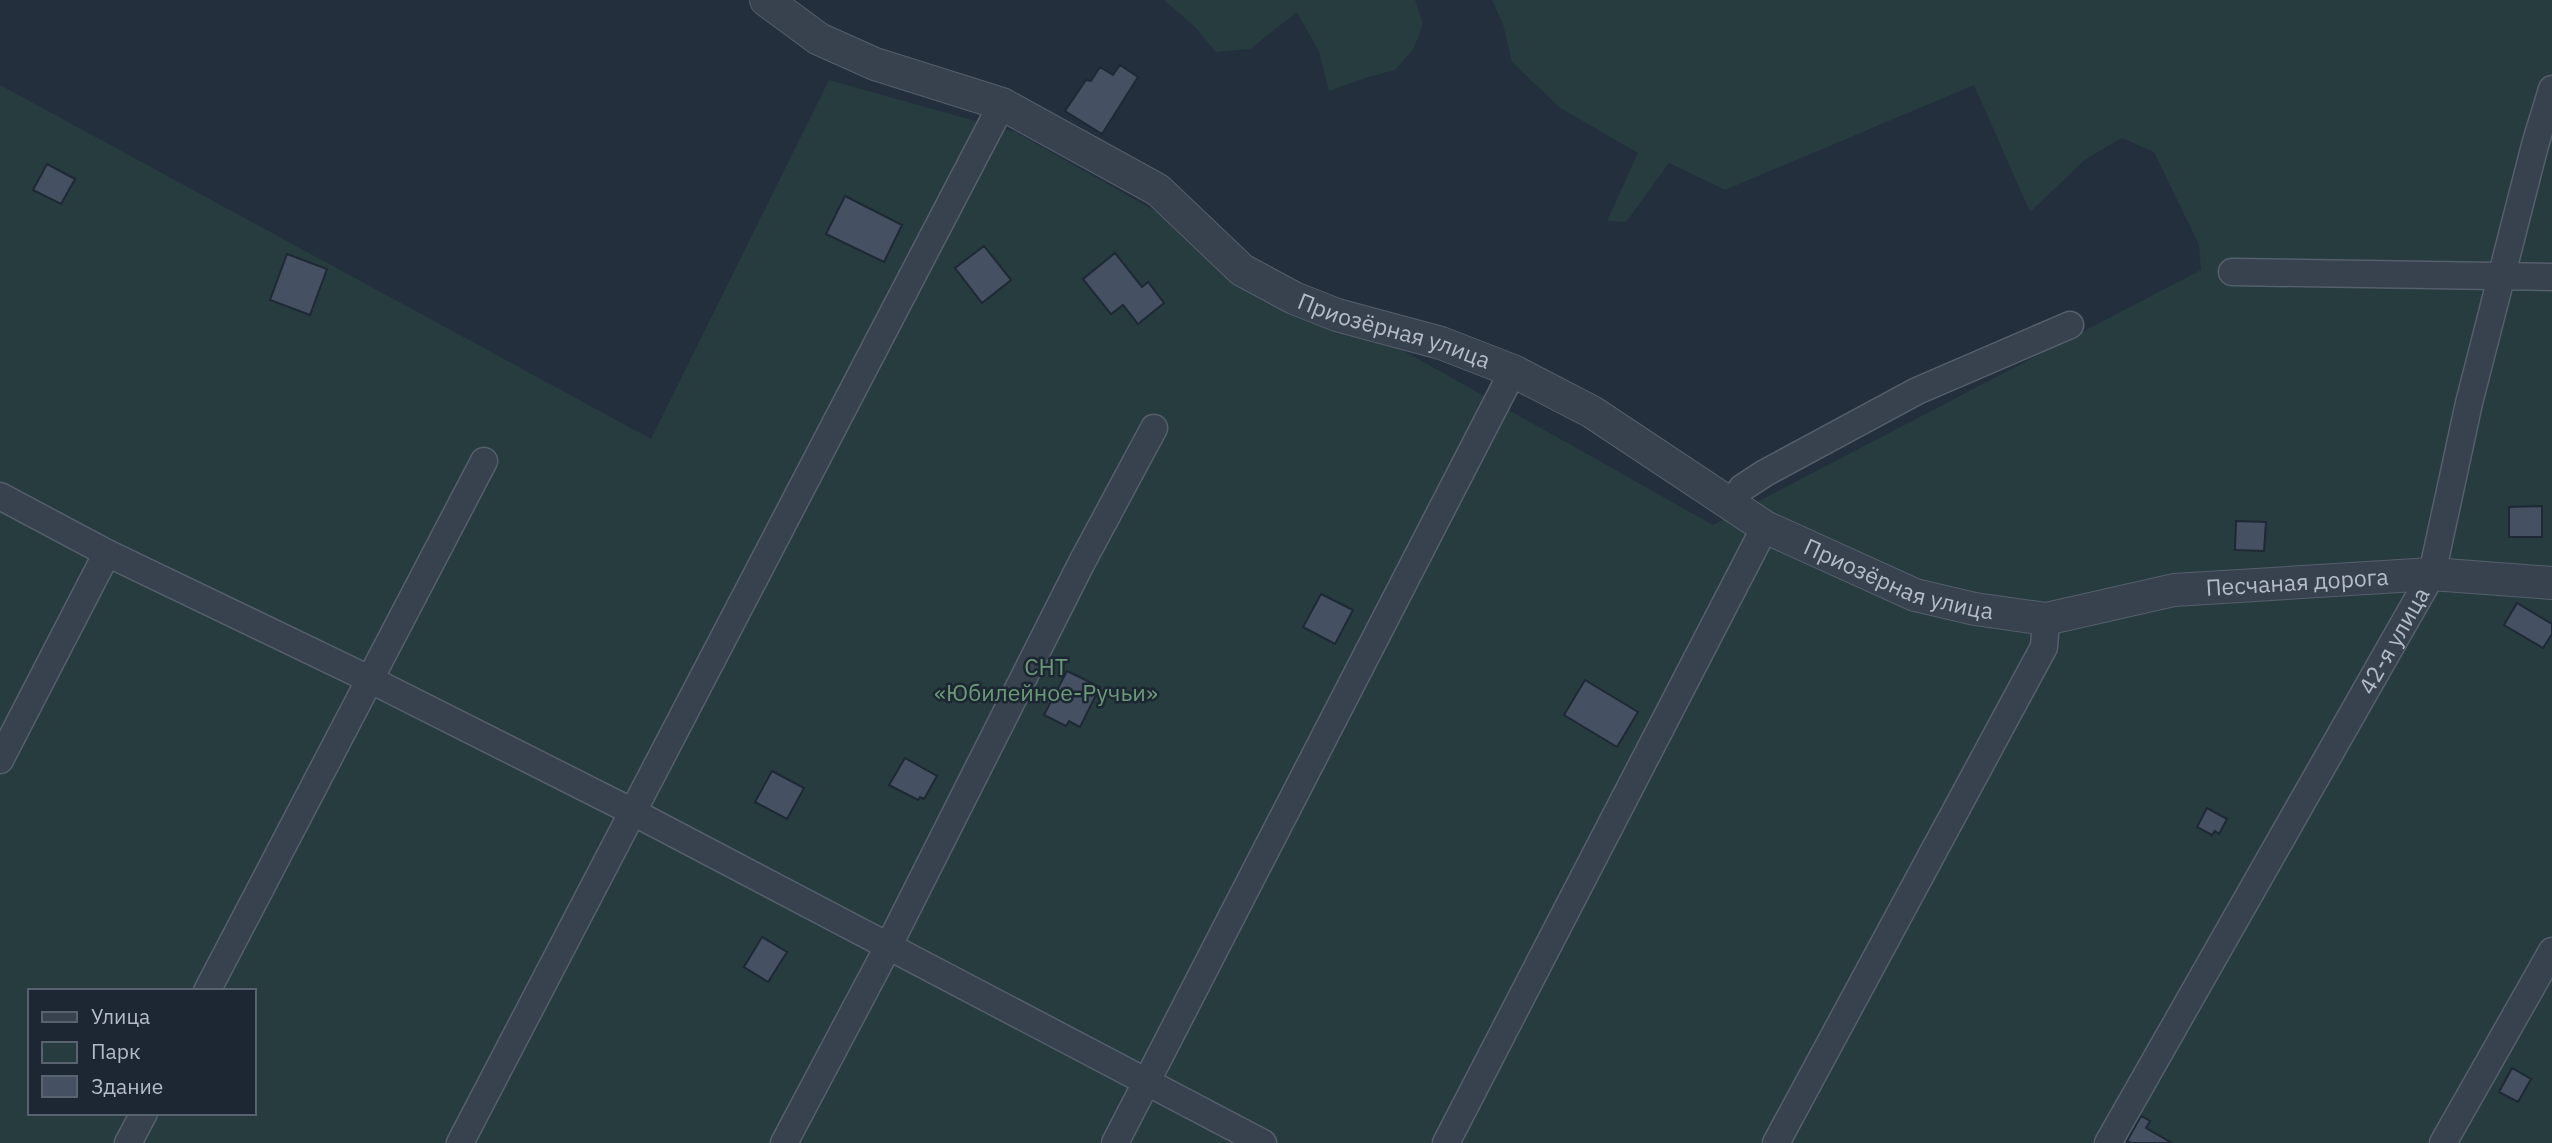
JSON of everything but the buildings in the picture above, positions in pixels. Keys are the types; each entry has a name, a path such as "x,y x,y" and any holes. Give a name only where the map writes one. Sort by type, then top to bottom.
{"street":[{"name":"Приозёрная улица","path":"766,0 819,39 875,64 1002,104 1158,190 1242,270 1294,298 1338,315 1441,343 1513,371 1592,412 1765,527 1915,595 2046,619"},
{"name":"42-я улица","path":"2108,1143 2432,574 2469,403 2552,89"},
{"path":"460,1143 1002,104"},
{"path":"2232,272 2552,277"},
{"path":"1731,504 1742,488 1765,473 1917,391 2070,325"},
{"path":"1115,1143 1513,371"},
{"path":"784,1143 889,945 1081,564 1154,428"},
{"path":"208,989 484,461"},
{"path":"0,496 107,553 369,679 631,811 1263,1143"},
{"path":"1447,1143 1765,527"},
{"path":"0,760 107,553"},
{"name":"Песчаная дорога","path":"2046,619 2174,590 2432,574 2552,583"},
{"path":"1776,1143 2044,647 2046,619"},
{"path":"2443,1143 2552,951"},
{"path":"128,1143 143,1115"}],"green space":[{"path":"1164,0 1415,0 1423,24 1414,48 1395,70 1329,91 1319,52 1297,12 1250,49 1216,52 1196,28"},
{"name":"СНТ «Юбилейное-Ручьи»","path":"1492,0 2552,0 2552,1143 0,1143 0,85 651,439 829,80 1015,132 1713,525 2201,270 2199,245 2154,152 2122,138 2086,159 2030,212 1974,85 1725,190 1669,163 1626,222 1607,221 1638,153 1559,107 1512,62 1503,24"}]}
